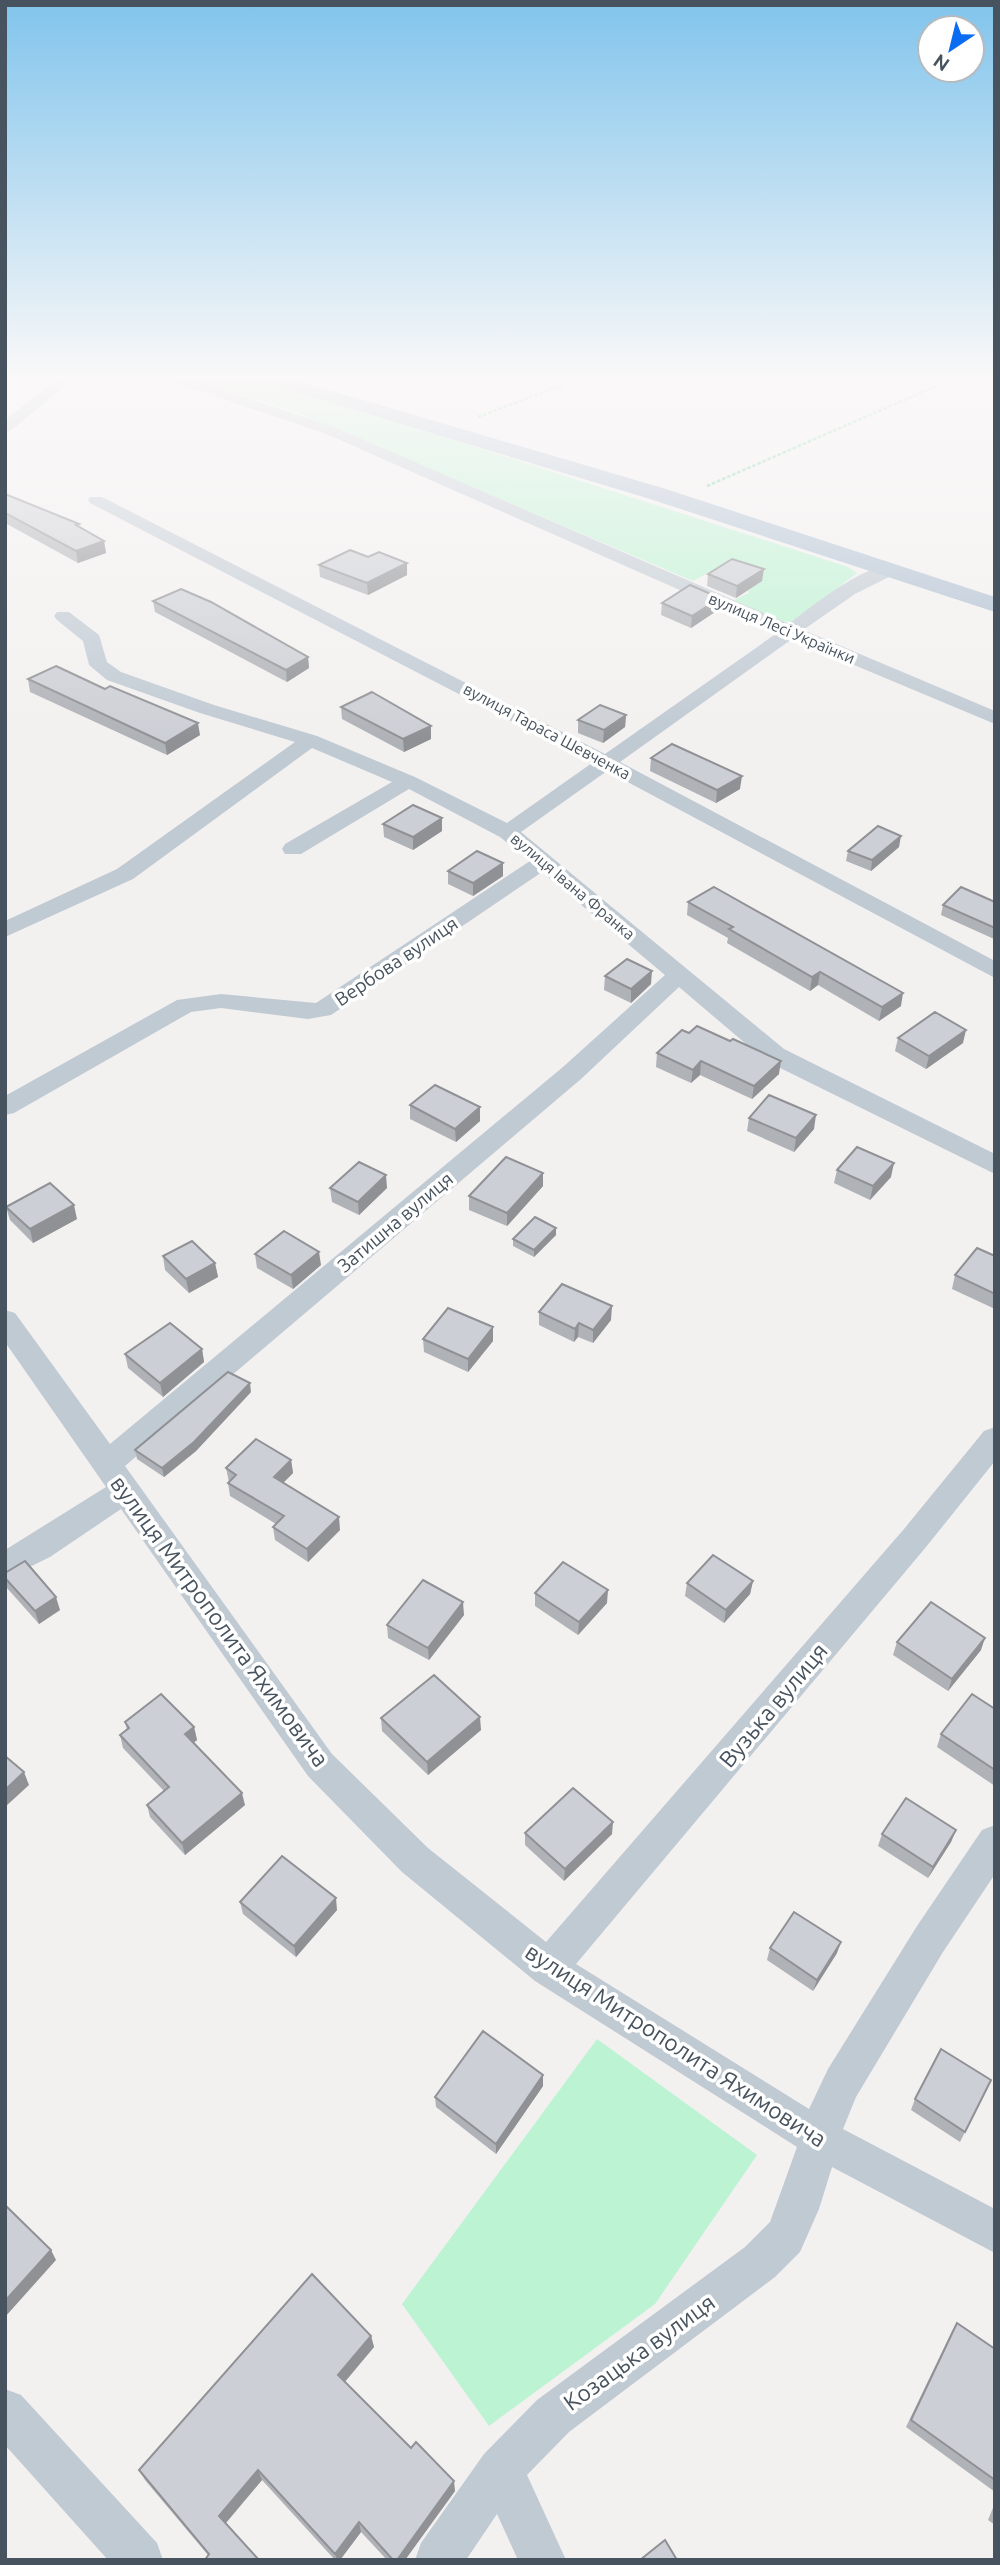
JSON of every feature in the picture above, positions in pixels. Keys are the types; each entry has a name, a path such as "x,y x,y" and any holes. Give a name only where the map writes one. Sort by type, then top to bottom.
{"main road":[{"path":"676,500 995,606"}],"street":[{"name":"вулиця Тараса Шевченка","path":"96,500 327,616 604,761 995,971"},
{"name":"вулиця Лесі Українки","path":"489,500 995,718"},
{"path":"508,832 604,761 742,668 789,631 858,584 889,569"},
{"name":"вулиця Івана Франка","path":"63,616 92,639 98,665 114,676 207,709 310,740 408,781 508,832 775,1055 995,1165"},
{"path":"5,930 125,874 310,740"},
{"path":"293,849 408,781"},
{"name":"Вербова вулиця","path":"5,1107 186,1005 221,1001 308,1012 323,1010 529,869 547,862"},
{"name":"Затишна вулиця","path":"5,1566 39,1548 679,975"},
{"name":"вулиця Митрополита Яхимовича","path":"5,1320 320,1765 415,1860 548,1968 821,2139 995,2232"},
{"name":"Вузька вулиця","path":"548,1968 915,1538 995,1439"},
{"name":"Козацька вулиця","path":"438,2560 500,2470 553,2416 761,2262 785,2238 798,2209 829,2110 842,2083 930,1939 995,1842"},
{"path":"5,2411 140,2560"},
{"path":"500,2470 543,2560"}],"green space":[{"path":"502,500 639,500 848,567 857,573 793,622 779,621 734,600 749,593 748,591 762,581 711,571 693,581"},
{"path":"597,2039 757,2155 655,2304 489,2426 402,2304"}],"building":[{"path":"5,500 19,500 79,524 76,525 104,541 76,551 5,513"},
{"path":"350,550 368,557 379,552 407,563 367,583 319,565"},
{"path":"732,559 764,569 737,586 708,574"},
{"path":"690,585 720,598 692,616 662,603"},
{"path":"181,589 211,602 308,657 286,670 153,601"},
{"path":"56,666 105,689 110,686 198,723 165,743 28,679"},
{"path":"372,692 431,726 403,739 341,707"},
{"path":"600,705 626,715 604,730 578,720"},
{"path":"672,744 742,776 717,790 651,758"},
{"path":"413,805 442,818 413,837 383,824"},
{"path":"878,826 901,836 872,860 848,851"},
{"path":"477,851 503,863 473,883 448,871"},
{"path":"714,887 903,993 882,1007 820,972 812,977 688,902"},
{"path":"961,887 995,902 995,928 943,905"},
{"path":"627,959 652,971 631,989 605,976"},
{"path":"935,1012 966,1030 929,1056 898,1038"},
{"path":"697,1026 781,1061 754,1086 701,1061 693,1070 657,1053 682,1030 689,1033"},
{"path":"435,1085 480,1107 455,1129 410,1105"},
{"path":"769,1095 816,1115 796,1138 749,1118"},
{"path":"857,1147 894,1163 873,1186 837,1170"},
{"path":"506,1157 543,1173 507,1213 469,1196"},
{"path":"359,1162 386,1175 358,1202 330,1188"},
{"path":"50,1183 74,1205 30,1229 6,1207"},
{"path":"535,1217 556,1228 534,1250 513,1239"},
{"path":"284,1231 319,1252 291,1275 255,1254"},
{"path":"192,1241 215,1263 186,1279 163,1256"},
{"path":"977,1248 995,1256 995,1294 955,1275"},
{"path":"562,1284 612,1306 593,1330 579,1323 575,1329 539,1312"},
{"path":"448,1308 493,1327 468,1359 423,1339"},
{"path":"170,1323 202,1349 160,1383 125,1354"},
{"path":"228,1372 250,1383 194,1442 162,1468 135,1450"},
{"path":"256,1439 291,1460 274,1477 339,1517 307,1549 273,1527 284,1516 228,1483 236,1475 226,1468"},
{"path":"713,1555 753,1581 726,1610 687,1583"},
{"path":"25,1561 56,1597 35,1611 5,1578 5,1573"},
{"path":"563,1562 608,1590 579,1622 535,1593"},
{"path":"423,1580 463,1602 428,1648 387,1625"},
{"path":"931,1602 985,1638 952,1679 897,1642"},
{"path":"434,1675 480,1717 427,1762 381,1718"},
{"path":"161,1694 194,1727 185,1734 242,1793 182,1843 147,1805 169,1787 120,1735 129,1728 125,1722"},
{"path":"972,1694 995,1709 995,1770 941,1734"},
{"path":"5,1756 24,1772 5,1790"},
{"path":"573,1788 613,1822 565,1869 525,1833"},
{"path":"906,1798 956,1830 933,1867 882,1834"},
{"path":"282,1856 336,1898 294,1946 240,1902"},
{"path":"794,1912 841,1942 817,1980 770,1948"},
{"path":"483,2031 543,2075 496,2144 435,2097"},
{"path":"941,2049 991,2080 965,2132 915,2099"},
{"path":"5,2205 51,2250 5,2301"},
{"path":"312,2274 371,2336 338,2375 411,2448 416,2442 454,2481 397,2560 393,2560 359,2522 335,2554 258,2470 219,2516 259,2560 205,2560 209,2554 139,2470"},
{"path":"957,2323 995,2349 995,2480 911,2420"},
{"path":"665,2540 677,2560 640,2560"}]}
